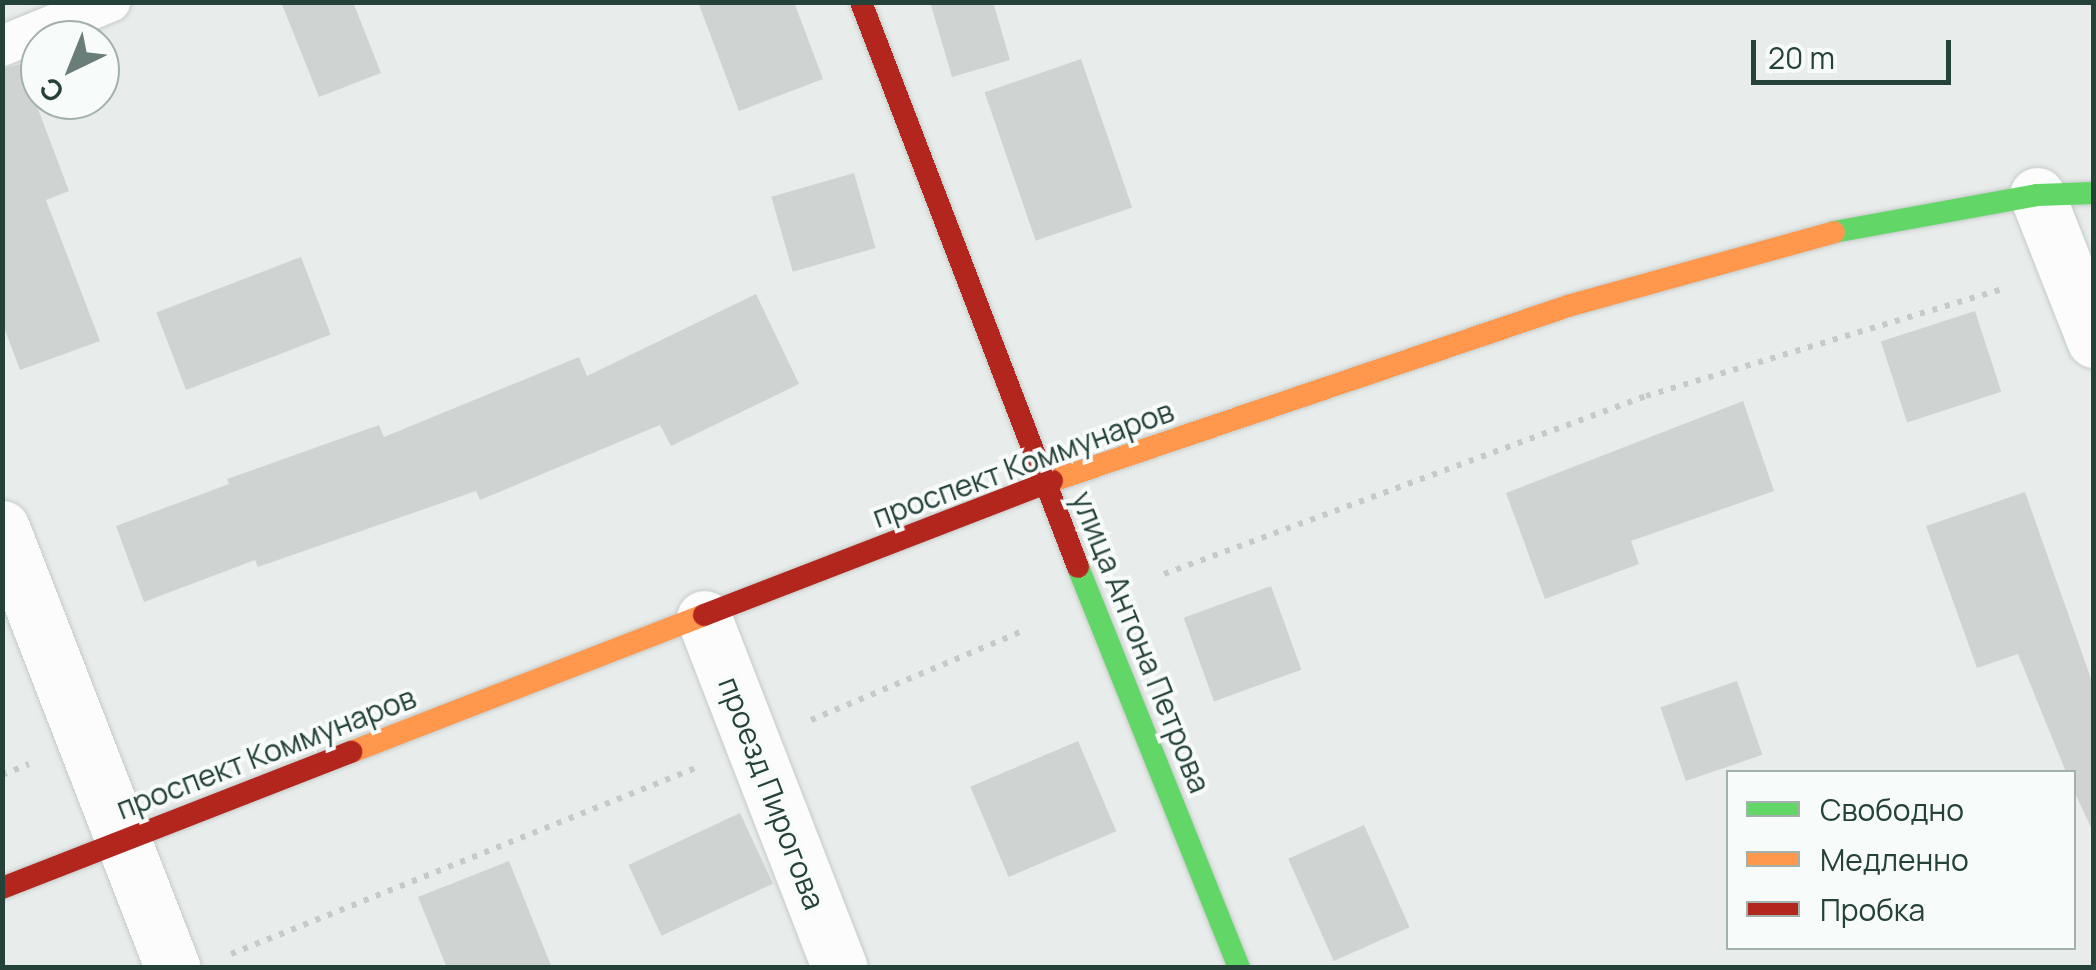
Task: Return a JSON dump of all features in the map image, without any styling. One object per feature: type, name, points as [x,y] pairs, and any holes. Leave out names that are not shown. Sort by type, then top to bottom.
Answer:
[{"type":"street","name":"улица Антона Петрова","points":[[861,2],[1045,483],[1240,968]]},
{"type":"street","name":"проспект Коммунаров","points":[[2,888],[1045,483],[1568,306],[1862,224],[2037,195],[2094,193]]},
{"type":"street","points":[[2037,195],[2094,340]]},
{"type":"street","points":[[2,528],[122,840],[194,964]]},
{"type":"street","name":"проезд Пирогова","points":[[704,618],[840,968]]},
{"type":"lane","points":[[2,46],[110,2]]},
{"type":"path","points":[[1164,574],[1646,396],[1998,289],[2072,284]]},
{"type":"path","points":[[194,964],[753,745],[1026,629]]},
{"type":"building","points":[[281,2],[353,2],[381,73],[319,97]]},
{"type":"building","points":[[698,2],[794,2],[823,79],[739,111]]},
{"type":"building","points":[[930,2],[993,2],[1010,60],[952,77]]},
{"type":"building","points":[[1081,59],[1132,207],[1036,241],[985,92]]},
{"type":"building","points":[[20,64],[20,120],[42,120],[69,191],[46,200],[100,341],[20,370],[2,322],[2,69]]},
{"type":"building","points":[[854,173],[875,248],[793,272],[771,197]]},
{"type":"building","points":[[301,257],[331,334],[186,390],[156,313]]},
{"type":"building","points":[[756,294],[799,384],[671,446],[660,425],[480,500],[476,491],[258,567],[255,560],[144,602],[116,526],[229,484],[227,479],[379,425],[384,437],[579,357],[587,376]]},
{"type":"building","points":[[1975,311],[2001,392],[1907,422],[1881,342]]},
{"type":"building","points":[[1743,401],[1774,491],[1631,541],[1639,564],[1545,599],[1506,493]]},
{"type":"building","points":[[2025,492],[2094,687],[2094,834],[2076,795],[2076,770],[2065,770],[2018,654],[1977,668],[1926,526]]},
{"type":"building","points":[[1271,586],[1301,670],[1214,701],[1184,618]]},
{"type":"building","points":[[1737,681],[1762,755],[1686,781],[1660,707]]},
{"type":"building","points":[[1078,741],[1116,831],[1009,877],[970,787]]},
{"type":"building","points":[[740,813],[773,884],[661,936],[629,865]]},
{"type":"building","points":[[1364,825],[1410,927],[1334,961],[1288,859]]},
{"type":"building","points":[[509,861],[552,968],[447,968],[418,897]]},
{"type":"traffic: fast","points":[[1834,232],[2037,195],[2094,193]]},
{"type":"traffic: fast","points":[[1078,567],[1239,968]]},
{"type":"traffic: slow","points":[[1052,481],[1568,306],[1834,232]]},
{"type":"traffic: slow","points":[[351,752],[704,615]]},
{"type":"traffic: jam","points":[[861,2],[1078,567]]},
{"type":"traffic: jam","points":[[704,615],[1052,481]]},
{"type":"traffic: jam","points":[[2,888],[351,752]]}]
